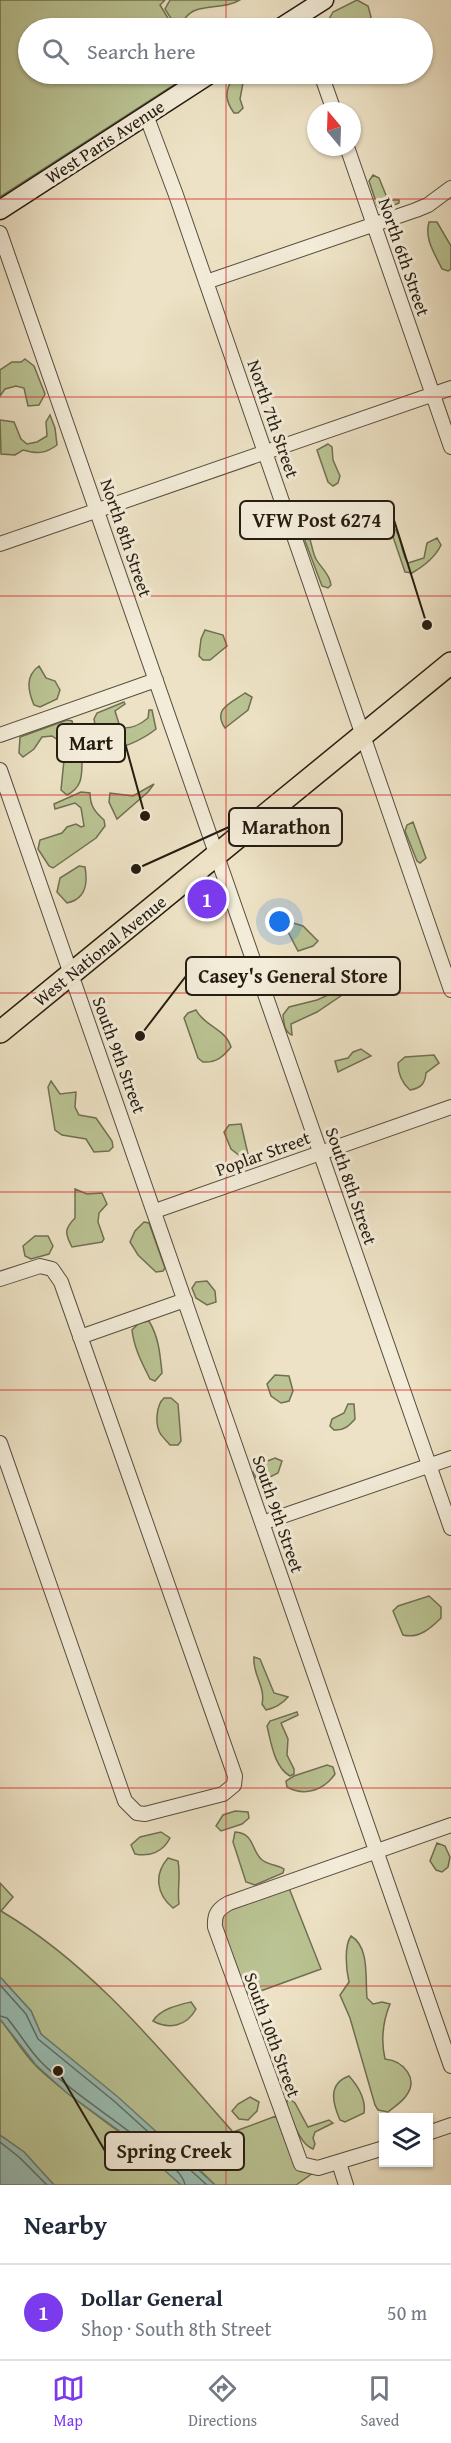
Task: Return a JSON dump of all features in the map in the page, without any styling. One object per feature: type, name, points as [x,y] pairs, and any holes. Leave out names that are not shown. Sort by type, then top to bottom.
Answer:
[{"type":"main road","points":[[306,18],[324,0]]},
{"type":"main road","name":"West Paris Avenue","points":[[0,210],[194,84]]},
{"type":"main road","name":"West National Avenue","points":[[0,1032],[451,663]]},
{"type":"street","points":[[325,84],[331,102]]},
{"type":"street","name":"North 7th Street","points":[[146,115],[451,990]]},
{"type":"street","name":"North 6th Street","points":[[350,156],[451,447]]},
{"type":"street","points":[[206,282],[428,205],[451,188]]},
{"type":"street","name":"North 8th Street","points":[[0,233],[217,855]]},
{"type":"street","points":[[0,544],[451,388]]},
{"type":"street","points":[[0,735],[156,680]]},
{"type":"street","name":"South 9th Street","points":[[0,770],[451,2066]]},
{"type":"street","name":"South 8th Street","points":[[217,855],[451,1528]]},
{"type":"street","name":"Poplar Street","points":[[155,1211],[451,1107]]},
{"type":"street","points":[[0,1279],[40,1266],[52,1269],[61,1282],[235,1776],[234,1785],[223,1794],[145,1814],[137,1813],[125,1801],[0,1443]]},
{"type":"street","points":[[80,1337],[184,1300]]},
{"type":"street","points":[[262,1523],[451,1458]]},
{"type":"street","points":[[376,1852],[451,1826]]},
{"type":"street","name":"South 10th Street","points":[[339,2163],[318,2168],[305,2167],[295,2152],[215,1927],[216,1913],[229,1903],[376,1852]]},
{"type":"street","points":[[433,2132],[451,2125]]},
{"type":"street","points":[[346,2185],[339,2163],[379,2150]]},
{"type":"green space","points":[[0,0],[165,0],[160,5],[168,18],[18,18],[18,84],[175,84],[0,197]]},
{"type":"green space","points":[[170,0],[240,0],[226,5],[195,10],[186,18],[171,18],[165,9]]},
{"type":"green space","points":[[357,0],[368,6],[371,17],[330,18],[333,12]]},
{"type":"green space","points":[[229,84],[243,84],[240,99],[243,108],[238,113],[234,113],[229,105],[227,93]]},
{"type":"green space","points":[[373,175],[379,178],[388,200],[399,200],[399,203],[382,210],[377,205],[369,181]]},
{"type":"green space","points":[[429,222],[437,222],[451,246],[451,269],[448,271],[442,269],[431,246],[428,234]]},
{"type":"green space","points":[[25,359],[34,366],[45,394],[39,405],[28,406],[24,388],[16,386],[5,389],[0,396],[0,370],[12,362],[21,362]]},
{"type":"green space","points":[[50,415],[55,428],[57,445],[41,452],[23,450],[15,455],[1,454],[0,420],[14,422],[21,439],[27,444],[37,442],[47,436],[46,422]]},
{"type":"green space","points":[[328,444],[332,447],[333,460],[340,476],[338,483],[333,486],[328,482],[317,450]]},
{"type":"green space","points":[[390,528],[394,528],[397,532],[408,563],[424,558],[427,543],[437,538],[441,545],[436,554],[425,564],[412,573],[405,572]]},
{"type":"green space","points":[[305,530],[316,559],[329,578],[331,585],[328,588],[322,586],[302,533]]},
{"type":"green space","points":[[205,630],[223,635],[227,646],[210,660],[203,660],[199,656],[201,639]]},
{"type":"green space","points":[[39,666],[46,678],[55,681],[60,690],[57,699],[40,707],[34,705],[29,684],[31,674]]},
{"type":"green space","points":[[245,693],[252,697],[248,710],[225,728],[221,716],[222,711],[229,703]]},
{"type":"green space","points":[[124,702],[125,704],[115,711],[120,727],[128,728],[139,724],[148,718],[149,710],[152,710],[156,729],[128,745],[97,754],[91,749],[88,738],[96,730],[94,719],[97,713]]},
{"type":"green space","points":[[67,720],[72,721],[75,733],[69,740],[61,742],[52,736],[42,737],[34,749],[23,757],[19,753],[20,737]]},
{"type":"green space","points":[[74,753],[82,763],[81,778],[78,786],[67,795],[61,790],[64,760]]},
{"type":"green space","points":[[154,784],[117,819],[109,802],[110,793],[133,796]]},
{"type":"green space","points":[[81,792],[90,793],[92,805],[104,820],[105,826],[96,838],[53,868],[49,866],[38,849],[40,840],[62,833],[67,827],[76,824],[84,826],[81,808],[75,803],[55,809],[54,804]]},
{"type":"green space","points":[[413,822],[426,858],[420,863],[417,861],[405,831],[407,825]]},
{"type":"green space","points":[[79,866],[85,867],[86,885],[78,898],[67,903],[57,892],[60,878]]},
{"type":"green space","points":[[290,922],[303,926],[318,941],[313,946],[298,951],[285,926]]},
{"type":"green space","points":[[341,989],[348,991],[317,1012],[291,1024],[292,1035],[287,1032],[283,1015],[289,1007],[317,1000]]},
{"type":"green space","points":[[196,1010],[204,1020],[220,1031],[231,1047],[215,1060],[203,1062],[198,1058],[184,1018],[188,1013]]},
{"type":"green space","points":[[361,1049],[371,1056],[338,1072],[335,1061],[348,1058],[353,1052]]},
{"type":"green space","points":[[434,1055],[439,1063],[426,1073],[422,1085],[410,1090],[401,1078],[398,1063],[405,1057]]},
{"type":"green space","points":[[51,1081],[60,1094],[76,1092],[75,1107],[79,1115],[96,1118],[112,1141],[113,1147],[109,1151],[94,1152],[86,1139],[62,1135],[55,1130],[48,1087]]},
{"type":"green space","points":[[241,1124],[248,1154],[248,1158],[244,1159],[231,1149],[224,1132],[229,1125]]},
{"type":"green space","points":[[75,1189],[87,1194],[102,1193],[107,1204],[99,1213],[98,1222],[104,1239],[102,1242],[72,1247],[67,1232],[75,1218]]},
{"type":"green space","points":[[144,1222],[149,1223],[165,1268],[163,1271],[156,1272],[138,1255],[130,1242],[135,1231]]},
{"type":"green space","points":[[35,1236],[48,1236],[53,1246],[49,1254],[31,1259],[25,1256],[23,1246]]},
{"type":"green space","points":[[207,1281],[215,1291],[216,1302],[207,1305],[196,1298],[192,1288],[196,1282]]},
{"type":"green space","points":[[149,1321],[157,1340],[162,1373],[155,1381],[150,1379],[141,1361],[132,1330],[139,1323]]},
{"type":"green space","points":[[275,1375],[289,1376],[293,1391],[289,1401],[281,1403],[271,1396],[267,1384]]},
{"type":"green space","points":[[164,1398],[171,1398],[178,1404],[181,1441],[178,1445],[170,1445],[158,1429],[158,1410]]},
{"type":"green space","points":[[348,1404],[354,1404],[355,1419],[346,1428],[334,1430],[330,1426],[332,1419],[344,1413]]},
{"type":"green space","points":[[275,1458],[282,1461],[278,1473],[266,1479],[256,1478],[253,1472],[260,1464]]},
{"type":"green space","points":[[429,1596],[441,1607],[441,1618],[429,1629],[419,1634],[403,1635],[393,1611],[398,1606]]},
{"type":"green space","points":[[254,1657],[260,1659],[274,1693],[288,1697],[281,1704],[266,1710],[262,1704],[262,1692]]},
{"type":"green space","points":[[297,1712],[298,1715],[281,1723],[288,1739],[287,1755],[294,1769],[294,1774],[290,1776],[280,1767],[267,1726],[270,1721]]},
{"type":"green space","points":[[327,1765],[333,1767],[335,1774],[320,1788],[307,1792],[287,1787],[286,1781],[294,1776]]},
{"type":"green space","points":[[235,1811],[248,1812],[249,1818],[242,1824],[221,1831],[216,1826],[223,1815]]},
{"type":"green space","points":[[161,1832],[170,1838],[164,1847],[151,1854],[135,1854],[131,1845],[140,1837]]},
{"type":"green space","points":[[235,1832],[246,1835],[261,1859],[284,1869],[283,1873],[255,1885],[246,1882],[233,1842]]},
{"type":"green space","points":[[437,1843],[445,1846],[450,1857],[448,1867],[442,1872],[436,1870],[430,1861]]},
{"type":"green space","points":[[168,1858],[178,1861],[179,1867],[179,1904],[173,1908],[163,1897],[159,1884],[160,1871]]},
{"type":"green space","points":[[0,1883],[13,1897],[1,1911],[35,1933],[97,1984],[153,2041],[233,2132],[276,2116],[290,2153],[313,2173],[296,2185],[215,2185],[196,2166],[41,2034],[31,2011],[0,1977]]},
{"type":"green space","points":[[289,1888],[321,1969],[244,1997],[219,1927],[220,1918],[226,1910]]},
{"type":"green space","points":[[351,1936],[357,1941],[364,1955],[367,1998],[373,2004],[382,2002],[390,2004],[383,2031],[385,2059],[398,2063],[410,2077],[410,2090],[388,2112],[378,2110],[375,2105],[350,2018],[340,1995],[349,1982],[346,1952]]},
{"type":"green space","points":[[191,2002],[196,2009],[183,2023],[171,2026],[153,2021],[175,2006]]},
{"type":"green space","points":[[0,2019],[22,2050],[54,2083],[147,2153],[181,2185],[54,2185],[24,2152],[0,2135]]},
{"type":"green space","points":[[349,2076],[361,2093],[364,2113],[345,2122],[340,2120],[335,2108],[334,2095],[337,2084]]},
{"type":"green space","points":[[250,2097],[259,2102],[257,2111],[248,2120],[239,2119],[232,2111],[238,2104]]},
{"type":"green space","points":[[288,2098],[295,2103],[308,2127],[329,2120],[333,2123],[315,2132],[313,2149],[304,2142],[296,2130],[286,2105]]},
{"type":"water","points":[[0,1977],[31,2011],[41,2034],[118,2097],[215,2185],[181,2185],[125,2135],[67,2093],[36,2065],[0,2019]]},
{"type":"water","points":[[0,2135],[24,2152],[54,2185],[0,2185]]},
{"type":"place","name":"VFW Post 6274","points":[[427,625]]},
{"type":"place","name":"Mart","points":[[145,816]]},
{"type":"place","name":"Marathon","points":[[136,869]]},
{"type":"place","name":"Dollar General","points":[[207,899]]},
{"type":"place","name":"Casey's General Store","points":[[140,1036]]},
{"type":"place","name":"Spring Creek","points":[[58,2071]]}]
